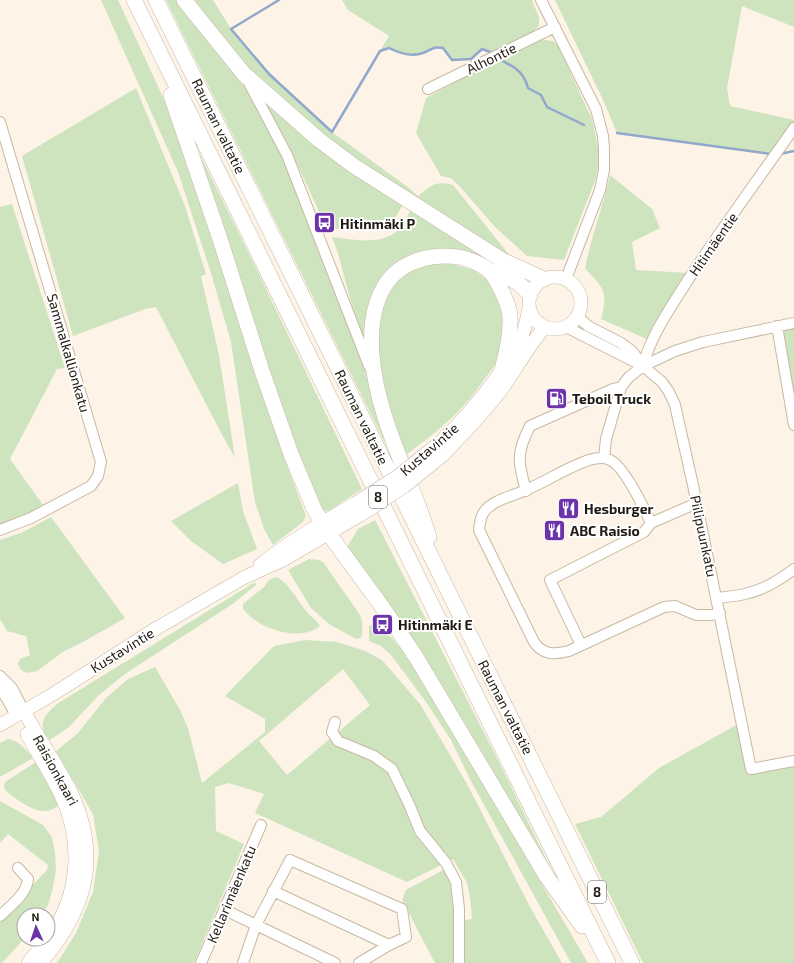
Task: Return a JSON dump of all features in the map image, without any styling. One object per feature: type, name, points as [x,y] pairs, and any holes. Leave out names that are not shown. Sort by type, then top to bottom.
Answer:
[{"type":"highway","name":"Rauman valtatie","points":[[134,0],[608,963]]},
{"type":"highway","name":"Rauman valtatie","points":[[156,0],[632,963]]},
{"type":"highway","points":[[184,0],[244,74],[318,139],[354,166],[502,260],[544,279]]},
{"type":"highway","points":[[149,30],[191,150],[262,371],[291,454],[314,509],[325,529],[400,631],[547,877],[608,963]]},
{"type":"highway","points":[[443,582],[422,515],[386,420],[376,385],[372,355],[375,308],[387,284],[393,276],[410,263],[443,256],[455,256],[469,260],[519,283],[530,302]]},
{"type":"highway","points":[[488,270],[506,301],[510,315],[510,334],[502,370]]},
{"type":"main road","points":[[559,277],[566,279],[573,284],[580,295],[580,308],[578,316],[573,322],[559,329],[545,327],[538,323],[532,316],[530,302],[533,288],[544,279],[559,277]]},
{"type":"main road","name":"Kustavintie","points":[[441,449],[455,428],[490,387],[517,349],[522,338],[530,302]]},
{"type":"main road","name":"Kustavintie","points":[[0,725],[157,628],[245,577],[285,559],[325,529],[359,509],[398,476],[441,449],[489,405],[545,327]]},
{"type":"main road","name":"Raisionkaari","points":[[20,713],[60,793],[72,828],[75,847],[75,863],[70,893],[63,913],[56,925]]},
{"type":"main road","name":"Raisionkaari","points":[[20,713],[70,791],[81,817],[86,846],[87,872],[79,903],[62,936],[41,963]]},
{"type":"main road","name":"Raisionkaari","points":[[28,963],[41,947]]},
{"type":"street","points":[[542,0],[596,109],[603,136],[604,170],[600,190],[566,279]]},
{"type":"street","name":"Alhontie","points":[[428,89],[555,27]]},
{"type":"street","points":[[244,74],[287,155],[376,385]]},
{"type":"street","name":"Sammalkallionkatu","points":[[0,122],[101,462],[98,476],[91,486],[31,518],[0,530]]},
{"type":"street","name":"Hitimäentie","points":[[643,366],[647,350],[671,307],[699,264],[794,128]]},
{"type":"street","points":[[578,316],[588,326],[621,343],[632,351],[643,366]]},
{"type":"street","points":[[604,458],[606,439],[621,387],[629,377],[643,366],[675,351],[703,342],[794,323]]},
{"type":"street","points":[[566,326],[643,366]]},
{"type":"street","points":[[777,326],[791,396],[794,426]]},
{"type":"street","name":"Piilipuunkatu","points":[[643,366],[662,382],[669,392],[675,406],[717,598],[751,769],[794,761]]},
{"type":"street","points":[[526,491],[519,465],[524,438],[530,426],[613,389],[621,387]]},
{"type":"street","points":[[651,523],[621,468],[612,461],[604,458],[591,459],[526,491],[498,502],[484,512],[480,520],[479,530],[534,642],[538,648],[550,654],[569,651],[664,607],[675,606],[696,615],[720,613]]},
{"type":"street","points":[[581,645],[550,580],[644,532],[651,523],[697,503]]},
{"type":"street","points":[[717,598],[746,594],[764,587],[794,569]]},
{"type":"street","points":[[1,677],[4,694],[20,713]]},
{"type":"street","points":[[335,722],[332,732],[338,741],[374,756],[392,769],[420,831],[446,863],[456,882],[459,909],[459,963]]},
{"type":"street","name":"Kellarimäenkatu","points":[[201,963],[261,825]]},
{"type":"street","points":[[243,963],[256,925],[272,891],[290,860],[402,909],[406,937],[389,945],[359,963]]},
{"type":"street","points":[[0,916],[20,896],[28,884],[28,879],[18,868]]},
{"type":"street","points":[[272,891],[389,945]]},
{"type":"street","points":[[225,910],[335,963]]},
{"type":"green space","points":[[101,0],[118,0],[170,112],[191,170],[282,452],[306,516],[303,522],[273,545],[264,529],[255,502],[231,342],[211,273],[178,172]]},
{"type":"green space","points":[[166,0],[176,0],[235,74],[254,101],[283,158],[369,380],[396,465]]},
{"type":"green space","points":[[195,0],[213,0],[231,29],[281,85],[332,132],[418,196],[430,187],[437,184],[442,183],[453,185],[511,257],[415,198],[328,139],[258,79],[217,32]]},
{"type":"green space","points":[[342,0],[532,0],[539,18],[539,26],[531,34],[492,53],[482,49],[471,59],[452,60],[443,48],[434,48],[414,55],[401,53],[389,48],[380,51],[389,36],[348,10]]},
{"type":"green space","points":[[555,0],[794,0],[794,27],[742,6],[727,88],[730,106],[794,120],[794,126],[775,155],[617,133],[603,100]]},
{"type":"green space","points":[[537,39],[553,41],[558,46],[592,119],[600,157],[595,181],[564,260],[527,256],[495,227],[451,178],[441,176],[416,133],[426,98]]},
{"type":"green space","points":[[136,88],[185,206],[206,274],[201,276],[219,355],[235,458],[156,307],[145,309],[73,336],[22,156]]},
{"type":"green space","points":[[263,99],[403,205],[396,217],[387,225],[379,228],[355,230],[331,228],[324,215],[321,216],[289,146]]},
{"type":"green space","points":[[197,149],[362,489],[330,510],[325,511],[322,509],[297,452],[256,334]]},
{"type":"green space","points":[[610,175],[652,209],[660,228],[632,242],[636,270],[689,273],[649,340],[601,319],[604,303],[603,291],[597,281],[585,269],[590,245]]},
{"type":"green space","points":[[12,204],[65,368],[57,369],[10,459],[43,505],[27,515],[0,524],[0,207]]},
{"type":"green space","points":[[411,210],[515,274],[483,258],[469,253],[389,274],[368,349],[351,302],[332,237],[355,240],[371,240],[386,237],[399,229]]},
{"type":"green space","points":[[448,263],[473,270],[489,281],[500,299],[505,331],[497,362],[473,395],[456,414],[406,455],[393,424],[383,387],[377,337],[379,318],[385,296],[400,277],[425,264]]},
{"type":"green space","points":[[794,323],[794,425],[777,326]]},
{"type":"green space","points":[[238,483],[243,511],[257,549],[223,564],[191,541],[171,521]]},
{"type":"green space","points":[[51,517],[125,618],[64,651],[37,671],[26,673],[21,670],[18,664],[20,659],[30,655],[26,636],[7,631],[0,619],[0,540],[23,532]]},
{"type":"green space","points":[[375,520],[498,760],[554,875],[346,549],[358,529]]},
{"type":"green space","points":[[309,559],[323,562],[358,612],[362,624],[361,638],[356,639],[329,624],[311,608],[288,570]]},
{"type":"green space","points":[[276,577],[289,587],[307,612],[320,626],[305,633],[287,633],[262,624],[252,618],[243,609],[243,604],[264,587],[269,580]]},
{"type":"green space","points":[[255,582],[256,585],[234,603],[125,674],[99,695],[69,727],[50,740],[46,735],[43,729],[43,724],[46,715],[60,702]]},
{"type":"green space","points":[[377,623],[384,633],[392,638],[410,659],[588,963],[571,963],[471,781],[451,740],[426,702],[391,655],[381,646],[369,641],[369,626]]},
{"type":"green space","points":[[305,640],[337,642],[365,651],[382,660],[420,704],[467,784],[530,907],[562,963],[462,963],[461,921],[472,919],[467,883],[453,859],[407,882],[255,813],[264,794],[229,783],[215,787],[216,831],[244,844],[194,963],[57,963],[76,933],[93,892],[99,851],[93,814],[56,751],[77,734],[106,698],[128,679],[155,667],[179,708],[188,728],[202,783],[265,732],[265,719],[225,696],[274,646]],"holes":[[[343,669],[370,705],[287,775],[259,741]]]},
{"type":"green space","points":[[738,724],[746,770],[794,761],[794,963],[643,963],[575,824],[601,817],[659,768]]},
{"type":"green space","points":[[8,739],[19,743],[33,758],[0,776],[0,743]]},
{"type":"green space","points":[[36,762],[55,793],[59,805],[45,811],[31,808],[24,804],[6,791],[4,787],[5,782]]},
{"type":"green space","points":[[0,801],[43,825],[52,837],[56,870],[53,887],[47,907],[16,907],[17,947],[2,963],[0,963],[0,919],[47,870],[48,865],[8,834],[0,843]]},
{"type":"green space","points":[[443,870],[453,883],[455,904],[456,963],[435,963],[402,900],[406,890]]},
{"type":"waterway","points":[[279,0],[231,29],[269,74],[332,132],[380,51],[389,48],[401,53],[414,55],[434,48],[443,48],[452,60],[471,59],[482,49],[493,53]]},
{"type":"waterway","points":[[499,57],[520,72],[525,79],[528,88],[541,95],[547,107],[584,125]]},
{"type":"waterway","points":[[617,133],[771,154]]},
{"type":"waterway","points":[[780,154],[794,151]]},
{"type":"place","name":"Hitinmäki P","points":[[325,223]]},
{"type":"place","name":"Teboil Truck","points":[[556,398]]},
{"type":"place","name":"Hesburger","points":[[569,508]]},
{"type":"place","name":"ABC Raisio","points":[[555,530]]},
{"type":"place","name":"Hitinmäki E","points":[[382,624]]}]
